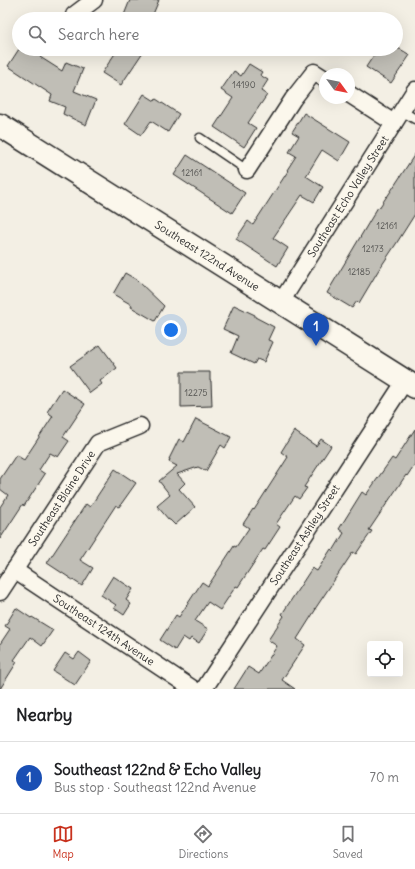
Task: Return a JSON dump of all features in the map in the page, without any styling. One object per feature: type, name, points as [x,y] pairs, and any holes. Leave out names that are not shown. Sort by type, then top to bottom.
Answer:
[{"type":"main road","name":"Southeast 122nd Avenue","points":[[0,125],[410,384]]},
{"type":"street","points":[[78,12],[94,0]]},
{"type":"street","points":[[247,170],[293,99],[319,77]]},
{"type":"street","name":"Southeast Echo Valley Street","points":[[281,302],[404,118],[415,90]]},
{"type":"street","points":[[355,97],[404,118]]},
{"type":"street","name":"Southeast Ashley Street","points":[[204,689],[410,384]]},
{"type":"street","name":"Southeast Blaine Drive","points":[[0,592],[98,443],[140,426]]},
{"type":"street","name":"Southeast 124th Avenue","points":[[14,570],[193,689]]},
{"type":"lane","points":[[200,138],[247,170]]},
{"type":"building","points":[[130,0],[159,0],[154,12],[125,12]]},
{"type":"building","points":[[403,51],[410,55],[391,83],[366,67],[373,56],[403,56]]},
{"type":"building","points":[[14,56],[41,56],[62,71],[66,62],[83,69],[74,91],[96,100],[86,125],[63,114],[65,107],[50,101],[52,95],[8,66]]},
{"type":"building","points":[[113,56],[140,56],[121,85],[102,73]]},
{"type":"building","points":[[249,64],[262,72],[260,75],[268,80],[261,91],[267,95],[248,123],[256,128],[244,147],[214,127],[233,98],[221,90],[234,71],[241,76]]},
{"type":"building","points":[[144,94],[155,101],[156,99],[179,114],[168,132],[151,121],[141,135],[125,124]]},
{"type":"building","points":[[304,113],[350,142],[339,161],[322,150],[306,176],[323,187],[314,202],[302,195],[273,238],[288,248],[277,266],[236,239],[248,221],[253,225],[288,171],[287,170],[296,156],[289,152],[299,136],[292,132]]},
{"type":"building","points":[[415,154],[415,214],[359,303],[357,301],[352,308],[327,293],[378,207],[379,208],[387,197]]},
{"type":"building","points":[[187,155],[245,193],[232,213],[174,175]]},
{"type":"building","points":[[125,273],[137,280],[164,306],[155,321],[131,307],[132,305],[113,294]]},
{"type":"building","points":[[234,305],[255,315],[255,317],[274,327],[268,340],[273,342],[264,362],[257,359],[254,364],[231,353],[238,336],[223,329]]},
{"type":"building","points":[[100,345],[117,368],[100,381],[102,384],[90,393],[70,366]]},
{"type":"building","points":[[181,372],[210,372],[212,406],[181,407]]},
{"type":"building","points":[[62,389],[85,404],[63,437],[69,441],[58,457],[50,453],[39,470],[45,474],[0,539],[0,507],[8,495],[0,489],[0,479],[16,455],[24,460],[53,416],[47,412]]},
{"type":"building","points":[[196,419],[231,437],[225,448],[221,445],[206,471],[198,467],[177,474],[185,483],[179,489],[195,507],[175,525],[157,506],[170,495],[159,481],[177,466],[169,462],[169,459],[179,439],[184,442]]},
{"type":"building","points":[[415,429],[415,464],[369,530],[372,531],[356,554],[353,552],[297,639],[305,645],[282,680],[295,689],[234,689],[248,667],[259,674],[277,646],[268,640],[284,616],[282,614],[312,568],[317,571],[331,549],[333,551],[344,533],[339,529],[362,492],[366,495],[392,458],[395,460]]},
{"type":"building","points":[[294,431],[316,446],[321,439],[331,446],[304,487],[307,488],[299,499],[295,496],[276,524],[280,527],[265,550],[263,549],[238,587],[236,586],[220,610],[208,602],[195,621],[208,629],[199,643],[191,638],[189,641],[183,637],[175,650],[160,640],[176,615],[179,617],[202,582],[208,586],[234,546],[236,547],[249,528],[243,524],[253,509],[254,510],[288,457],[281,452]]},
{"type":"building","points":[[115,469],[136,483],[119,507],[116,505],[80,560],[93,568],[82,586],[47,563],[86,504],[90,507]]},
{"type":"building","points":[[113,576],[133,589],[126,600],[131,604],[124,615],[114,608],[116,605],[101,595]]},
{"type":"building","points":[[16,608],[53,630],[42,646],[30,637],[14,660],[17,662],[0,689],[0,644],[10,629],[5,626]]},
{"type":"building","points":[[79,652],[91,661],[75,685],[53,671],[65,653],[74,659]]},
{"type":"place","name":"Southeast 122nd & Echo Valley","points":[[316,346]]}]
